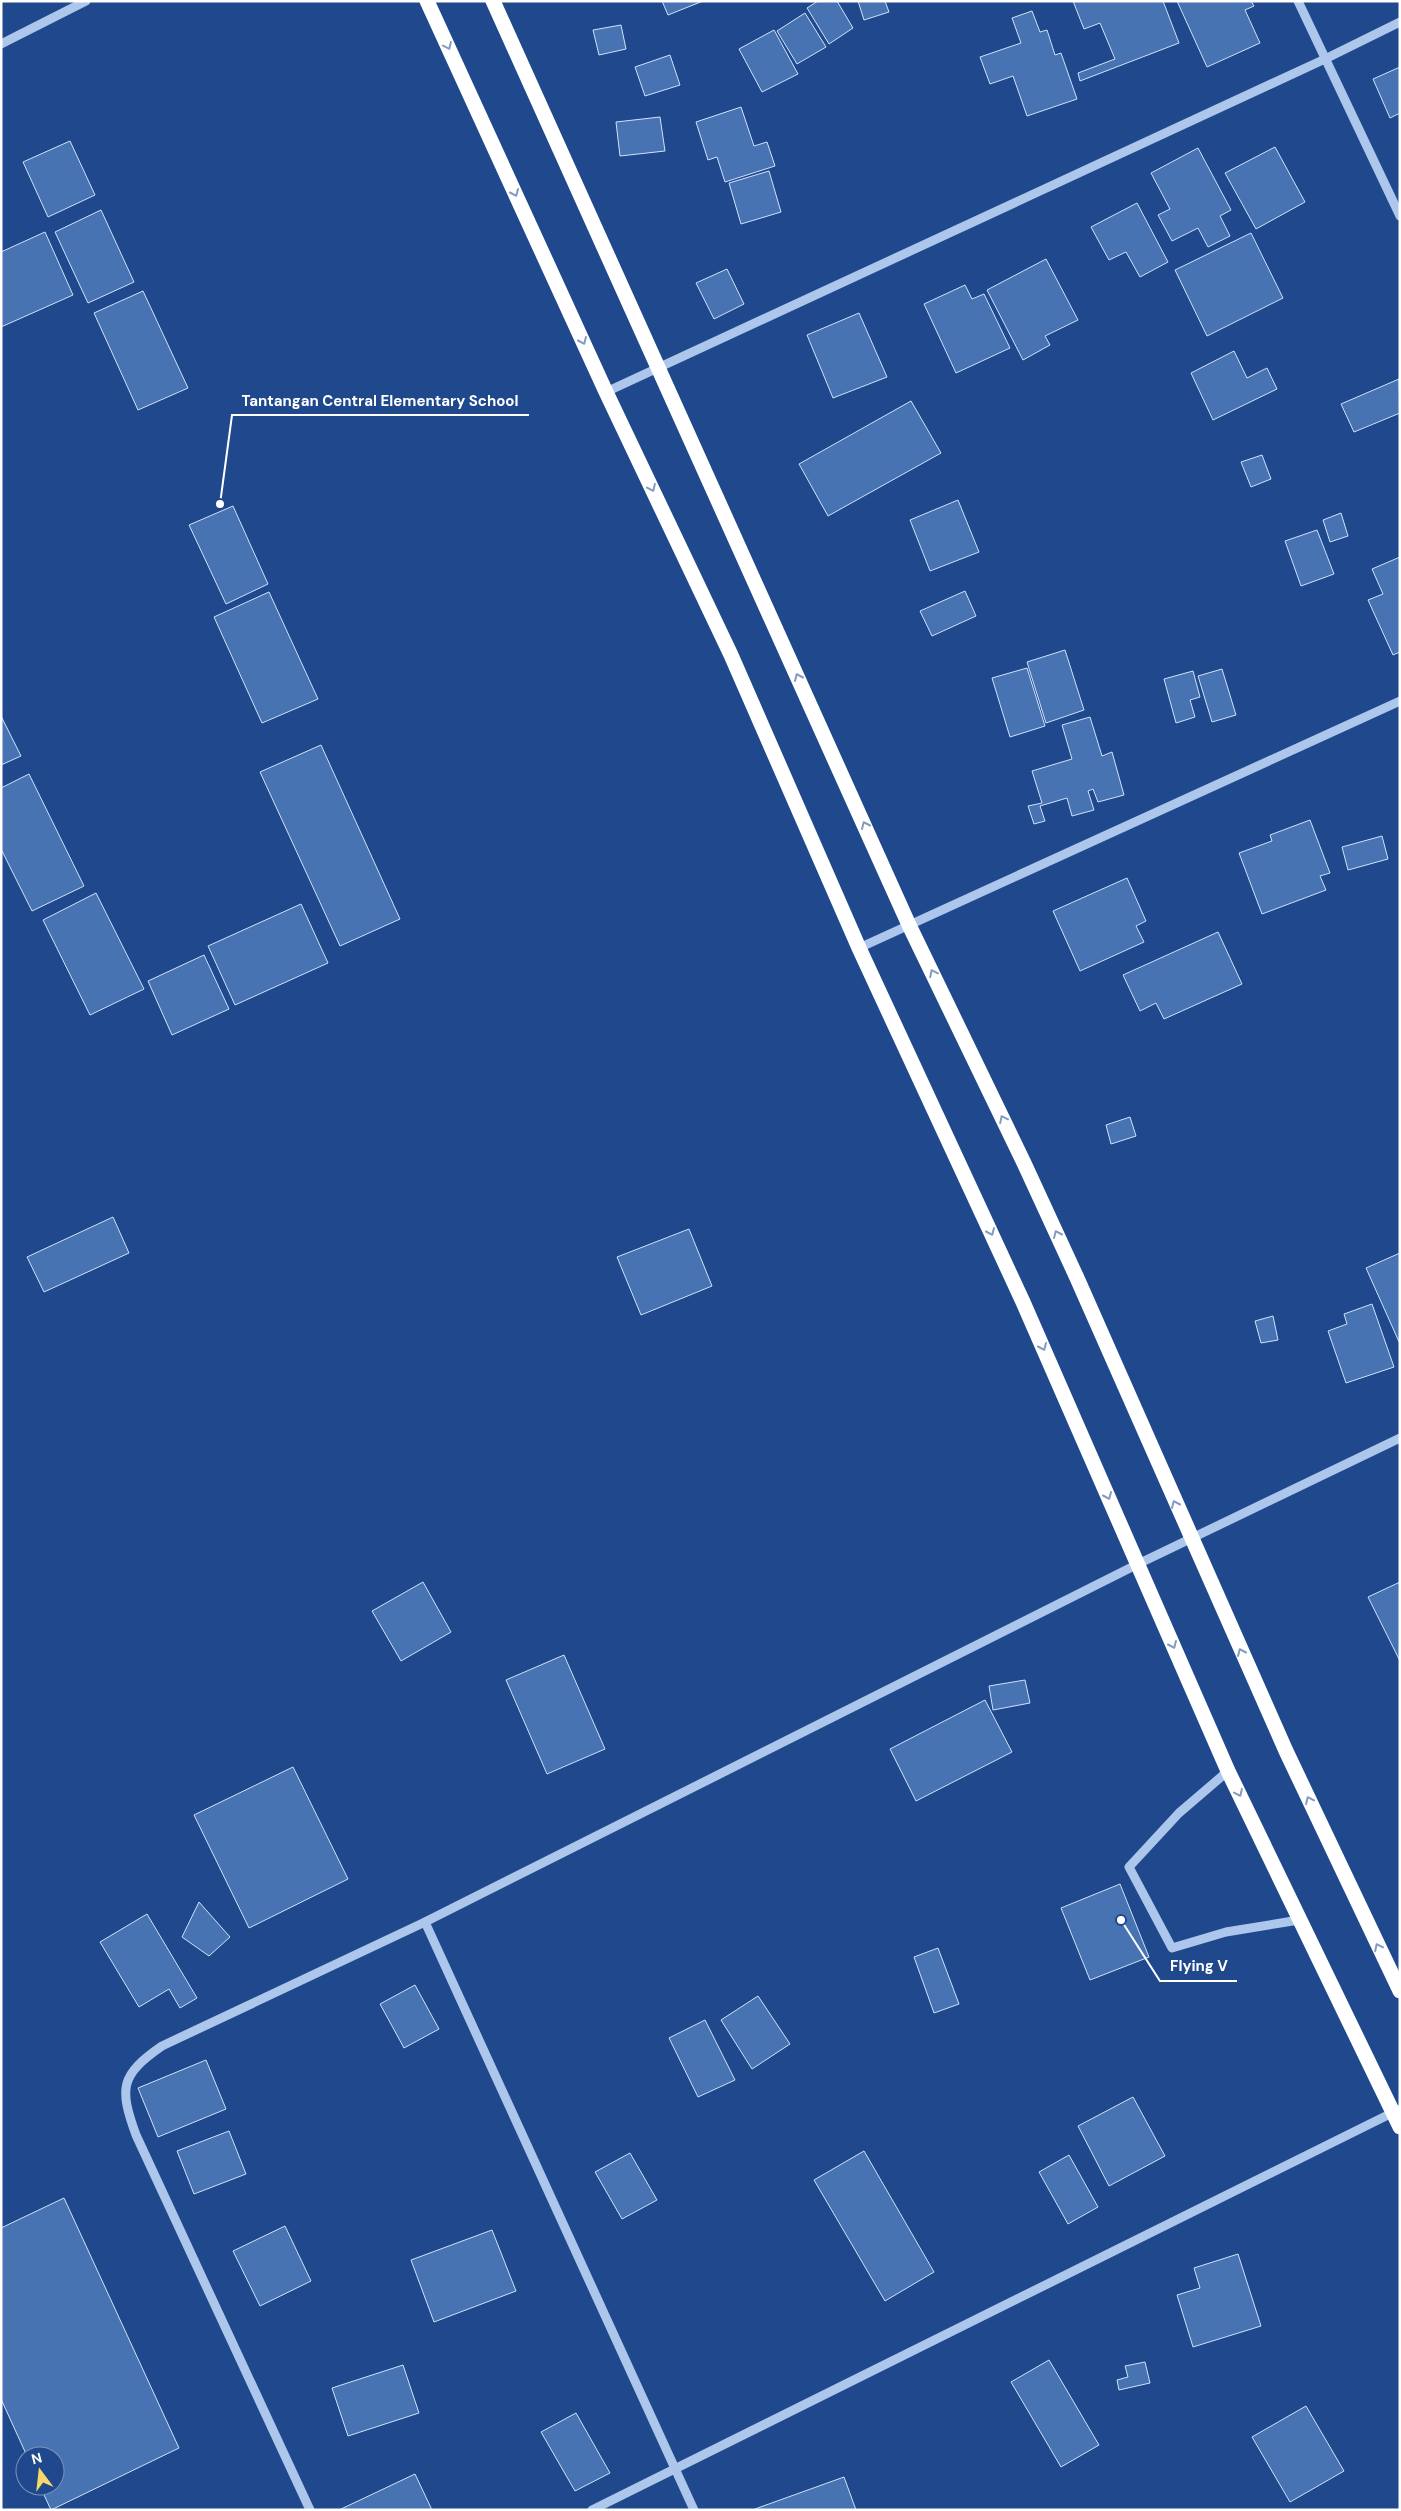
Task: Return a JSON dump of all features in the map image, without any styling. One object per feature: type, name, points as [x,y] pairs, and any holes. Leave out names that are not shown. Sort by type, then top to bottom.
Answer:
[{"type":"highway","points":[[428,1],[606,392],[730,656],[860,948],[1023,1302],[1228,1771],[1299,1920],[1396,2111],[1400,2127]]},
{"type":"highway","points":[[493,1],[660,367],[909,925],[1024,1163],[1077,1278],[1190,1539],[1348,1885],[1400,1991]]},
{"type":"street","points":[[1,44],[86,1]]},
{"type":"street","points":[[1298,1],[1400,216]]},
{"type":"street","points":[[606,392],[1325,59],[1400,22]]},
{"type":"street","points":[[860,948],[1400,700]]},
{"type":"street","points":[[310,2510],[136,2135],[127,2110],[126,2083],[138,2063],[162,2046],[425,1922],[1138,1564],[1400,1438]]},
{"type":"street","points":[[1228,1771],[1179,1814],[1128,1867],[1172,1948],[1226,1932],[1299,1920]]},
{"type":"street","points":[[425,1922],[694,2510]]},
{"type":"street","points":[[592,2510],[1396,2111]]},
{"type":"building","points":[[662,1],[703,1],[668,15]]},
{"type":"building","points":[[818,1],[837,1],[853,28],[829,44],[807,8]]},
{"type":"building","points":[[858,1],[885,1],[889,12],[864,20]]},
{"type":"building","points":[[1073,1],[1163,1],[1179,43],[1080,81],[1078,73],[1115,59],[1100,23],[1084,29]]},
{"type":"building","points":[[1177,1],[1251,1],[1254,6],[1245,10],[1260,43],[1207,67]]},
{"type":"building","points":[[1032,11],[1040,32],[1047,30],[1055,55],[1061,53],[1077,99],[1027,116],[1013,76],[990,84],[980,57],[1021,43],[1012,18]]},
{"type":"building","points":[[805,13],[826,47],[797,64],[777,31]]},
{"type":"building","points":[[621,25],[626,49],[599,55],[593,30]]},
{"type":"building","points":[[774,30],[798,74],[762,92],[739,49]]},
{"type":"building","points":[[670,55],[680,85],[645,96],[635,67]]},
{"type":"building","points":[[1400,67],[1400,113],[1390,118],[1373,79]]},
{"type":"building","points":[[741,107],[754,146],[767,142],[775,166],[725,182],[717,157],[708,160],[696,122]]},
{"type":"building","points":[[660,117],[665,151],[620,156],[616,122]]},
{"type":"building","points":[[70,141],[95,195],[48,217],[23,162]]},
{"type":"building","points":[[1275,147],[1305,202],[1256,229],[1225,173]]},
{"type":"building","points":[[1198,148],[1231,210],[1220,216],[1230,236],[1208,247],[1198,228],[1172,241],[1158,215],[1170,209],[1151,173]]},
{"type":"building","points":[[769,171],[781,212],[741,224],[729,183]]},
{"type":"building","points":[[1137,203],[1168,262],[1140,277],[1126,252],[1109,260],[1091,227]]},
{"type":"building","points":[[101,210],[134,282],[88,303],[55,232]]},
{"type":"building","points":[[45,232],[73,295],[1,327],[1,252]]},
{"type":"building","points":[[1251,233],[1283,298],[1207,336],[1175,270]]},
{"type":"building","points":[[1046,259],[1078,320],[1045,336],[1050,345],[1023,360],[987,290]]},
{"type":"building","points":[[727,269],[744,304],[714,319],[696,283]]},
{"type":"building","points":[[965,285],[972,299],[984,294],[1010,348],[956,373],[924,304]]},
{"type":"building","points":[[143,291],[188,388],[138,410],[94,313]]},
{"type":"building","points":[[859,313],[887,377],[833,398],[807,335]]},
{"type":"building","points":[[1234,351],[1247,378],[1267,368],[1277,389],[1213,420],[1191,373]]},
{"type":"building","points":[[1399,379],[1400,413],[1354,432],[1341,404]]},
{"type":"building","points":[[911,401],[941,453],[828,516],[799,464]]},
{"type":"building","points":[[1262,455],[1271,479],[1251,487],[1241,462]]},
{"type":"building","points":[[958,500],[979,552],[930,571],[910,520]]},
{"type":"building","points":[[233,506],[268,584],[226,604],[189,525]]},
{"type":"building","points":[[1341,513],[1348,536],[1330,542],[1323,520]]},
{"type":"building","points":[[1317,530],[1334,574],[1301,586],[1285,541]]},
{"type":"building","points":[[1400,557],[1400,652],[1393,655],[1368,600],[1383,594],[1372,569]]},
{"type":"building","points":[[965,591],[976,616],[932,636],[920,611]]},
{"type":"building","points":[[269,592],[318,699],[262,723],[214,617]]},
{"type":"building","points":[[1065,650],[1084,710],[1046,723],[1027,662]]},
{"type":"building","points":[[1027,668],[1045,726],[1010,737],[992,678]]},
{"type":"building","points":[[1222,669],[1236,715],[1212,722],[1198,676]]},
{"type":"building","points":[[1193,671],[1200,697],[1190,700],[1195,717],[1176,723],[1164,679]]},
{"type":"building","points":[[1,716],[21,756],[1,765]]},
{"type":"building","points":[[1090,717],[1102,756],[1112,752],[1124,795],[1098,802],[1093,789],[1088,791],[1094,810],[1072,816],[1067,798],[1040,806],[1045,821],[1034,824],[1028,806],[1042,803],[1032,771],[1072,759],[1062,725]]},
{"type":"building","points":[[321,745],[400,919],[340,946],[260,772]]},
{"type":"building","points":[[29,774],[84,886],[32,911],[1,849],[1,788]]},
{"type":"building","points":[[1310,820],[1330,873],[1320,876],[1326,890],[1262,914],[1239,853],[1272,841],[1270,835]]},
{"type":"building","points":[[1382,836],[1388,859],[1348,870],[1342,847]]},
{"type":"building","points":[[1127,878],[1146,921],[1136,926],[1144,942],[1080,971],[1053,911]]},
{"type":"building","points":[[96,893],[144,989],[90,1015],[43,920]]},
{"type":"building","points":[[301,904],[328,963],[235,1005],[208,946]]},
{"type":"building","points":[[1218,932],[1242,984],[1164,1019],[1156,1003],[1140,1011],[1123,975]]},
{"type":"building","points":[[204,955],[229,1009],[172,1035],[148,981]]},
{"type":"building","points":[[1130,1117],[1136,1136],[1111,1144],[1106,1125]]},
{"type":"building","points":[[113,1217],[129,1253],[44,1292],[27,1257]]},
{"type":"building","points":[[689,1229],[712,1286],[641,1315],[617,1257]]},
{"type":"building","points":[[1400,1253],[1400,1344],[1366,1268]]},
{"type":"building","points":[[1372,1304],[1394,1367],[1346,1383],[1328,1331],[1347,1324],[1344,1314]]},
{"type":"building","points":[[1273,1316],[1278,1340],[1261,1343],[1255,1321]]},
{"type":"building","points":[[423,1582],[451,1632],[401,1661],[372,1611]]},
{"type":"building","points":[[1400,1582],[1400,1661],[1368,1597]]},
{"type":"building","points":[[564,1655],[605,1749],[547,1774],[506,1680]]},
{"type":"building","points":[[1025,1680],[1030,1703],[993,1710],[989,1686]]},
{"type":"building","points":[[985,1700],[1012,1752],[916,1801],[890,1749]]},
{"type":"building","points":[[293,1767],[348,1879],[249,1928],[194,1815]]},
{"type":"building","points":[[1120,1884],[1149,1957],[1090,1980],[1061,1908]]},
{"type":"building","points":[[199,1902],[230,1937],[209,1956],[182,1937]]},
{"type":"building","points":[[147,1914],[197,1998],[180,2008],[169,1989],[139,2007],[100,1942]]},
{"type":"building","points":[[938,1948],[959,2004],[934,2013],[914,1957]]},
{"type":"building","points":[[415,1985],[439,2029],[404,2048],[380,2004]]},
{"type":"building","points":[[758,1996],[790,2044],[752,2069],[721,2020]]},
{"type":"building","points":[[705,2020],[735,2080],[698,2097],[669,2038]]},
{"type":"building","points":[[206,2060],[226,2109],[158,2137],[138,2088]]},
{"type":"building","points":[[1133,2097],[1165,2156],[1109,2186],[1078,2126]]},
{"type":"building","points":[[229,2131],[246,2174],[194,2194],[177,2151]]},
{"type":"building","points":[[864,2151],[934,2272],[885,2301],[814,2180]]},
{"type":"building","points":[[630,2153],[657,2200],[622,2219],[595,2172]]},
{"type":"building","points":[[1069,2155],[1098,2207],[1068,2224],[1039,2172]]},
{"type":"building","points":[[64,2198],[179,2448],[51,2510],[45,2496],[65,2496],[65,2446],[22,2446],[1,2399],[1,2228]]},
{"type":"building","points":[[285,2226],[311,2281],[260,2306],[233,2251]]},
{"type":"building","points":[[492,2230],[516,2291],[434,2322],[411,2260]]},
{"type":"building","points":[[1238,2254],[1261,2326],[1193,2347],[1177,2295],[1200,2288],[1194,2268]]},
{"type":"building","points":[[1049,2360],[1099,2445],[1061,2467],[1011,2382]]},
{"type":"building","points":[[1145,2362],[1150,2383],[1119,2390],[1117,2380],[1128,2377],[1125,2366]]},
{"type":"building","points":[[403,2365],[419,2413],[348,2436],[332,2388]]},
{"type":"building","points":[[1306,2406],[1344,2471],[1290,2502],[1252,2437]]},
{"type":"building","points":[[576,2413],[610,2473],[575,2491],[541,2432]]},
{"type":"building","points":[[415,2474],[432,2510],[339,2510]]},
{"type":"building","points":[[844,2477],[856,2510],[755,2509]]},
{"type":"place","name":"Tantangan Central Elementary School","points":[[220,504]]},
{"type":"place","name":"Flying V","points":[[1121,1920]]}]
